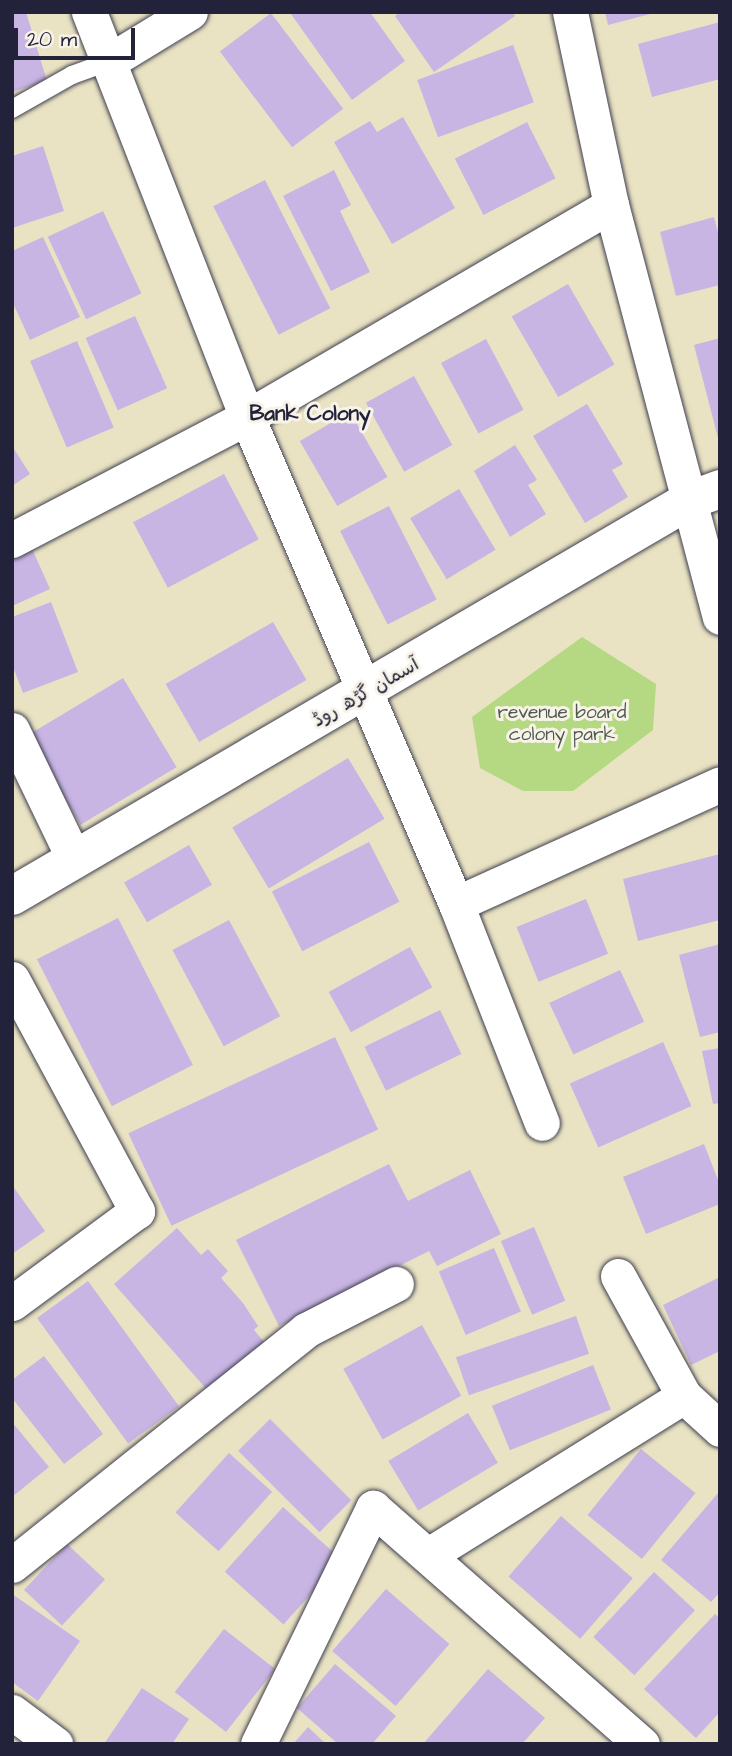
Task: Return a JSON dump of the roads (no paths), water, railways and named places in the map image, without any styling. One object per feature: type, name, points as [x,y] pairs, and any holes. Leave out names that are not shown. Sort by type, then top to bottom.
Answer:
[{"type":"street","points":[[89,12],[247,417],[364,695],[456,904],[542,1124]]},
{"type":"street","points":[[108,62],[190,12]]},
{"type":"street","points":[[570,12],[611,205],[705,495],[720,617]]},
{"type":"street","points":[[12,540],[247,417],[611,205]]},
{"type":"street","name":"آسمان گڑھ روڈ","points":[[12,896],[364,695],[705,495]]},
{"type":"street","points":[[12,730],[74,859]]},
{"type":"street","points":[[456,904],[720,784]]},
{"type":"street","points":[[12,979],[137,1211],[12,1303]]},
{"type":"street","points":[[618,1276],[684,1396],[720,1429]]},
{"type":"street","points":[[12,1565],[306,1330],[396,1284]]},
{"type":"street","points":[[430,1554],[684,1396]]},
{"type":"street","points":[[258,1744],[373,1507],[430,1554],[642,1744]]},
{"type":"street","points":[[12,1712],[55,1744]]},
{"type":"lane","points":[[12,109],[72,75],[108,62]]},
{"type":"district","name":"Bank Colony","points":[[310,414]]},
{"type":"park label","name":"revenue board colony park","points":[[562,724]]}]
